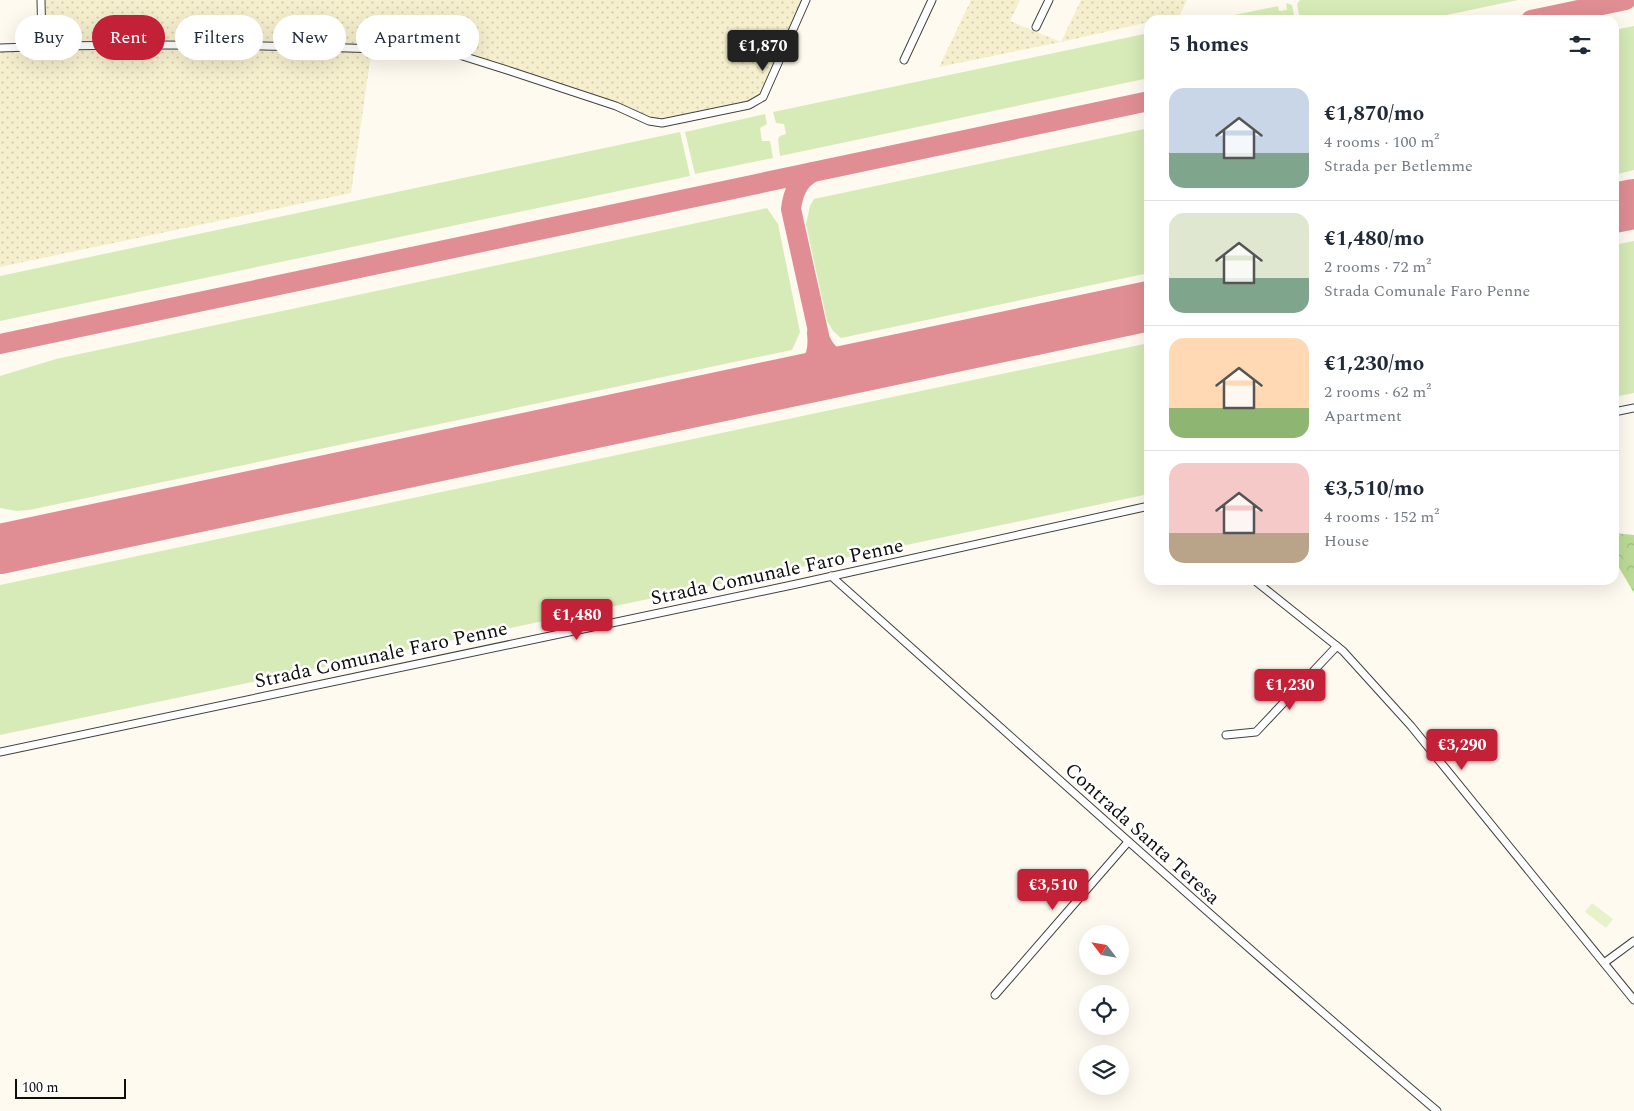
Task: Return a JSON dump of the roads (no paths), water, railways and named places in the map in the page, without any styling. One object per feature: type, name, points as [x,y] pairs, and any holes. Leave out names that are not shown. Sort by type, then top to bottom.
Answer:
[{"type":"street","points":[[41,0],[41,15]]},
{"type":"street","points":[[82,46],[206,45],[442,51],[616,106],[655,122],[662,122],[749,105],[763,98],[806,0]]},
{"type":"street","points":[[904,60],[932,0]]},
{"type":"street","points":[[1036,27],[1048,0]]},
{"type":"street","points":[[0,48],[15,47]]},
{"type":"street","points":[[1619,411],[1634,408]]},
{"type":"street","name":"Strada Comunale Faro Penne","points":[[0,752],[831,576],[1144,507]]},
{"type":"street","name":"Contrada Santa Teresa","points":[[831,576],[1128,842],[1437,1111]]},
{"type":"street","points":[[1260,585],[1337,646],[1411,726],[1634,1000]]},
{"type":"street","points":[[1226,735],[1256,732],[1337,646]]},
{"type":"street","points":[[995,995],[1128,842]]},
{"type":"street","points":[[1604,964],[1634,941]]}]
